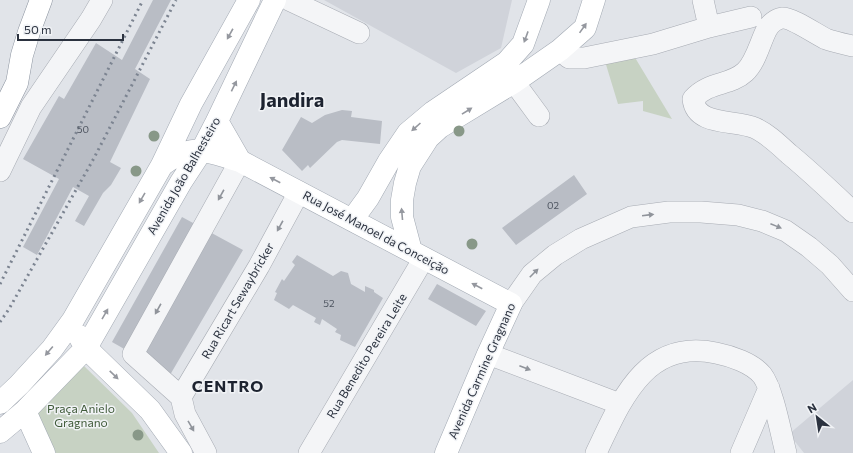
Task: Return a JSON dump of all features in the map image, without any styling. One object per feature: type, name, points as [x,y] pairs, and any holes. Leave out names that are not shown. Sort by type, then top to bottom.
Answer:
[{"type":"main road","points":[[0,117],[17,83],[22,55],[41,0]]},
{"type":"main road","name":"Avenida João Balhesteiro","points":[[0,403],[19,385],[52,349],[73,320],[162,165],[191,104],[249,0]]},
{"type":"main road","name":"Avenida João Balhesteiro","points":[[0,432],[25,410],[86,348],[181,182],[202,150],[275,0]]},
{"type":"main road","points":[[352,220],[368,198],[389,161],[408,133],[433,112],[507,62],[523,44],[539,0]]},
{"type":"main road","points":[[418,255],[402,217],[402,200],[410,166],[428,138],[440,127],[514,82],[560,50],[585,28],[594,0]]},
{"type":"main road","points":[[0,89],[22,55]]},
{"type":"main road","points":[[217,121],[240,161]]},
{"type":"main road","points":[[162,165],[174,156],[195,150],[202,150]]},
{"type":"main road","name":"Rua José Manoel da Conceição","points":[[202,150],[240,161],[511,304]]},
{"type":"main road","name":"Avenida Carmine Gragnano","points":[[446,453],[511,304]]},
{"type":"main road","points":[[73,320],[76,331],[86,348],[150,410],[181,453]]},
{"type":"main road","points":[[25,410],[44,453]]},
{"type":"street","points":[[0,171],[31,107],[102,0]]},
{"type":"street","points":[[290,0],[359,33]]},
{"type":"street","points":[[704,0],[709,27]]},
{"type":"street","points":[[560,50],[569,58],[584,58],[653,44],[709,27],[751,17]]},
{"type":"street","points":[[853,46],[827,39],[789,19],[781,18],[772,22],[752,63],[744,73],[734,78],[709,86],[699,92],[693,99],[694,106],[700,114],[709,118],[753,127],[766,134],[803,165],[853,212]]},
{"type":"street","points":[[514,82],[539,116]]},
{"type":"street","points":[[206,453],[184,414],[181,397],[133,354],[240,161]]},
{"type":"street","name":"Rua Ricart Sewaybricker","points":[[181,397],[259,266],[299,192]]},
{"type":"street","name":"Avenida Carmine Gragnano","points":[[511,304],[532,274],[555,255],[581,239],[631,217],[669,212],[701,212],[738,215],[762,221],[786,231],[809,247],[830,265],[853,291]]},
{"type":"street","name":"Rua Benedito Pereira Leite","points":[[309,453],[418,255]]},
{"type":"street","points":[[596,453],[620,404],[640,375],[652,365],[666,357],[680,352],[710,351],[724,354],[739,360],[752,367],[761,375],[768,388],[786,453]]},
{"type":"street","points":[[488,354],[620,404]]},
{"type":"street","points":[[741,453],[768,388]]},
{"type":"shaded area","points":[[324,0],[512,0],[501,48],[456,73]]},
{"type":"shaded area","points":[[853,380],[853,453],[804,453],[789,434]]},
{"type":"green space","points":[[631,51],[672,119],[643,111],[643,101],[618,104],[604,58]]},
{"type":"green space","name":"Praça Anielo Gragnano","points":[[83,365],[132,413],[159,453],[56,453],[36,409]]},
{"type":"building","points":[[153,0],[171,0],[135,69],[150,79],[110,162],[121,168],[111,185],[103,193],[84,226],[75,221],[89,196],[73,187],[37,255],[23,247],[59,179],[23,159],[59,96],[64,99],[96,43],[122,60]]},
{"type":"building","points":[[342,110],[352,111],[351,117],[382,121],[380,144],[342,140],[337,142],[310,168],[308,165],[302,171],[282,150],[301,117],[312,123],[325,115]]},
{"type":"building","points":[[574,175],[587,194],[516,245],[502,228]]},
{"type":"building","points":[[182,217],[243,250],[170,375],[112,342]]},
{"type":"building","points":[[297,255],[333,276],[341,271],[348,273],[351,284],[365,292],[365,286],[374,290],[374,292],[383,298],[355,347],[340,340],[341,335],[335,332],[337,329],[322,319],[320,325],[314,322],[316,318],[293,305],[289,309],[274,300],[277,293],[275,292],[282,279],[284,281],[295,265],[292,262]]},
{"type":"building","points":[[437,284],[486,311],[476,326],[428,299]]},
{"type":"railway","points":[[0,284],[143,0]]},
{"type":"railway","points":[[0,322],[9,309],[94,158],[176,0]]},
{"type":"district","name":"Jandira","points":[[292,100]]},
{"type":"district","name":"CENTRO","points":[[228,386]]}]
